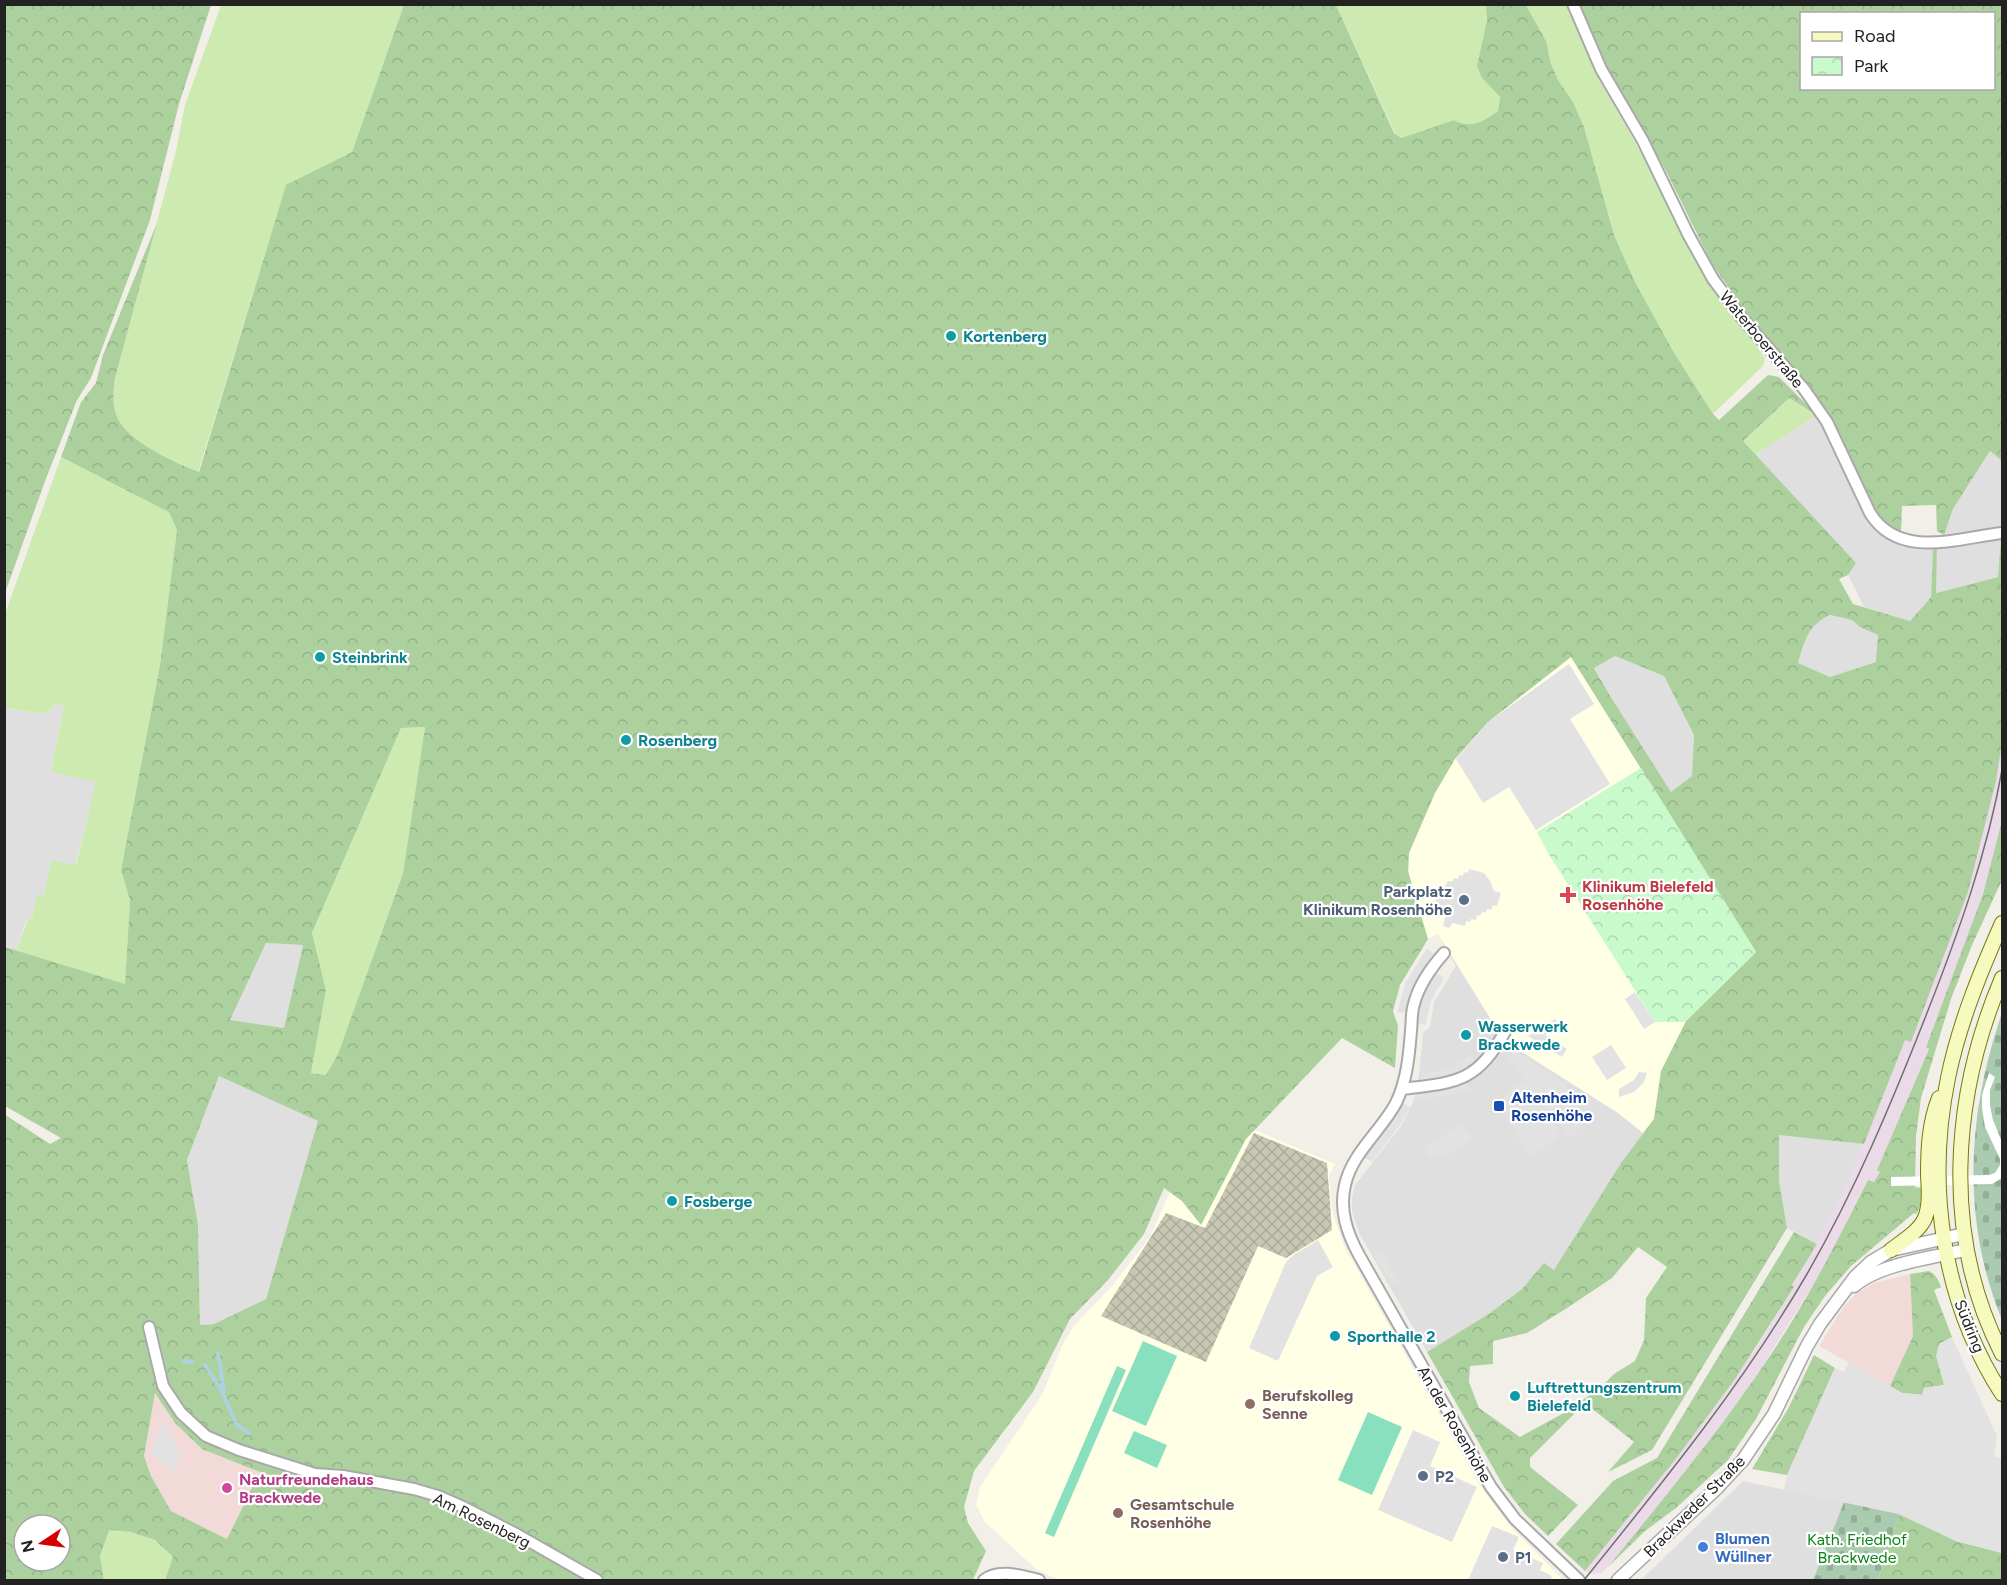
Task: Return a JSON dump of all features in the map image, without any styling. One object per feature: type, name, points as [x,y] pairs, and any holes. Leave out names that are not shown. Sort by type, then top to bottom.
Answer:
[{"type":"main road","points":[[1891,1250],[1912,1234],[1925,1219],[1929,1200],[1932,1116],[1948,1077],[1965,1014],[2002,923]]},
{"type":"main road","points":[[1966,1250],[1960,1170],[1964,1117],[1979,1045],[2002,978]]},
{"type":"main road","points":[[1946,1255],[1938,1154],[1948,1077]]},
{"type":"main road","name":"Südring","points":[[1966,1250],[1983,1312],[2002,1354]]},
{"type":"main road","name":"Südring","points":[[1946,1255],[1964,1317],[2002,1394]]},
{"type":"street","name":"Waterboerstraße","points":[[1573,4],[1601,69],[1642,141],[1713,279],[1742,318],[1804,389],[1827,422],[1877,525],[1893,537],[1919,542],[1962,540],[2002,533]]},
{"type":"street","name":"An der Rosenhöhe","points":[[1444,952],[1426,975],[1413,1006],[1408,1066],[1402,1089],[1390,1113],[1358,1156],[1347,1176],[1343,1207],[1348,1233],[1364,1265],[1498,1498],[1515,1518],[1579,1581]]},
{"type":"street","points":[[1402,1089],[1440,1085],[1471,1074],[1491,1056],[1506,1030]]},
{"type":"street","name":"Brackweder Straße","points":[[1618,1581],[1743,1460],[1774,1414],[1807,1346],[1855,1277],[1871,1262],[1891,1250],[1964,1234]]},
{"type":"street","name":"Brackweder Straße","points":[[1836,1302],[1859,1282],[1885,1269],[1966,1250]]},
{"type":"street","name":"Am Rosenberg","points":[[148,1327],[163,1386],[181,1413],[206,1436],[239,1450],[315,1474],[343,1476],[414,1489],[438,1496],[518,1535],[597,1581]]},
{"type":"street","points":[[984,1581],[989,1576],[1002,1574],[1039,1581]]},
{"type":"shaded area","points":[[1817,415],[1834,442],[1871,523],[1879,533],[1898,544],[1911,547],[1933,547],[1931,597],[1910,621],[1864,607],[1848,575],[1856,563],[1755,455]]},
{"type":"shaded area","points":[[1990,451],[2002,461],[2002,527],[1944,535],[1953,509]]},
{"type":"shaded area","points":[[2001,539],[1998,577],[1935,593],[1937,547]]},
{"type":"shaded area","points":[[1830,615],[1853,620],[1860,627],[1878,635],[1877,662],[1830,677],[1798,663],[1806,636],[1817,621]]},
{"type":"shaded area","points":[[1615,656],[1664,676],[1694,735],[1692,777],[1671,792],[1594,667]]},
{"type":"shaded area","points":[[1571,657],[1756,952],[1654,1119],[1621,1163],[1554,1271],[1544,1264],[1522,1289],[1490,1313],[1427,1352],[1359,1233],[1352,1212],[1352,1198],[1355,1185],[1401,1126],[1414,1100],[1423,1033],[1430,1026],[1434,1002],[1456,966],[1438,934],[1428,939]]},
{"type":"shaded area","name":"Klinikum Bielefeld Rosenhöhe","points":[[1571,657],[1756,952],[1661,1071],[1654,1119],[1643,1133],[1618,1113],[1503,1039],[1438,934],[1428,939],[1409,878],[1409,853],[1435,793],[1455,759],[1488,722]]},
{"type":"shaded area","points":[[1569,664],[1594,704],[1570,719],[1610,784],[1536,830],[1509,787],[1483,803],[1456,759],[1488,722]]},
{"type":"shaded area","points":[[56,704],[64,706],[51,772],[97,781],[75,866],[51,860],[44,895],[37,895],[32,920],[26,921],[16,951],[4,947],[4,708],[44,714]]},
{"type":"shaded area","points":[[2002,743],[2002,821],[1991,869],[1972,926],[1926,1046],[1929,1048],[1877,1170],[1880,1171],[1874,1183],[1868,1180],[1822,1271],[1749,1387],[1691,1465],[1608,1567],[1601,1573],[1592,1574],[1585,1571],[1675,1460],[1754,1351],[1794,1287],[1792,1286],[1840,1200],[1905,1039],[1910,1041],[1976,862]]},
{"type":"shaded area","name":"Parkplatz Klinikum Rosenhöhe","points":[[1469,869],[1484,873],[1494,891],[1501,893],[1497,906],[1493,905],[1491,910],[1487,909],[1486,913],[1482,912],[1480,916],[1477,915],[1476,920],[1466,921],[1465,926],[1453,923],[1449,928],[1443,926],[1447,910],[1444,910],[1443,914],[1439,913],[1440,906],[1437,907],[1436,897],[1432,895],[1433,891],[1437,892],[1438,888],[1443,889],[1448,881],[1458,879],[1459,875],[1463,876],[1464,872],[1468,873]]},
{"type":"shaded area","points":[[266,943],[303,945],[284,1028],[230,1020]]},
{"type":"shaded area","points":[[1427,948],[1434,954],[1415,984],[1406,1013],[1397,1012],[1405,984]]},
{"type":"shaded area","points":[[1435,972],[1444,978],[1431,1001],[1426,1025],[1417,1024],[1420,1003]]},
{"type":"shaded area","points":[[1635,992],[1655,1022],[1644,1029],[1625,999]]},
{"type":"shaded area","points":[[1555,1019],[1560,1026],[1545,1035],[1567,1049],[1562,1057],[1528,1036]]},
{"type":"shaded area","points":[[1611,1045],[1626,1068],[1607,1080],[1592,1057]]},
{"type":"shaded area","points":[[1514,1050],[1564,1083],[1586,1118],[1575,1134],[1568,1137],[1555,1116],[1551,1118],[1560,1134],[1559,1138],[1530,1156],[1500,1108],[1506,1093],[1525,1081],[1514,1063],[1509,1060]]},
{"type":"shaded area","points":[[1471,1055],[1477,1062],[1464,1072],[1450,1078],[1422,1082],[1422,1074],[1450,1069]]},
{"type":"shaded area","points":[[1639,1072],[1647,1073],[1644,1082],[1634,1092],[1619,1097],[1619,1089],[1634,1080]]},
{"type":"shaded area","points":[[219,1075],[319,1121],[266,1299],[214,1324],[200,1325],[198,1225],[187,1160]]},
{"type":"shaded area","points":[[1467,1082],[1470,1089],[1454,1095],[1417,1099],[1418,1092],[1448,1089]]},
{"type":"shaded area","points":[[1401,1102],[1410,1107],[1400,1125],[1372,1162],[1364,1157],[1389,1124]]},
{"type":"shaded area","points":[[1461,1125],[1474,1136],[1469,1142],[1446,1156],[1442,1151],[1430,1158],[1424,1148]]},
{"type":"shaded area","points":[[1255,1130],[1335,1164],[1329,1175],[1331,1203],[1345,1248],[1480,1486],[1509,1525],[1563,1580],[1059,1580],[1036,1569],[985,1522],[976,1505],[980,1487],[1042,1395],[1062,1346],[1073,1327],[1113,1285],[1150,1237],[1170,1192],[1182,1201],[1201,1224],[1245,1139]]},
{"type":"shaded area","points":[[1254,1133],[1327,1163],[1332,1230],[1286,1258],[1258,1246],[1206,1362],[1101,1316],[1166,1213],[1205,1228]]},
{"type":"shaded area","points":[[1779,1134],[1864,1144],[1840,1200],[1817,1244],[1787,1228],[1779,1181]]},
{"type":"shaded area","points":[[1318,1240],[1333,1267],[1317,1276],[1278,1361],[1249,1348],[1286,1262]]},
{"type":"shaded area","points":[[1376,1253],[1382,1254],[1401,1286],[1392,1284],[1375,1257]]},
{"type":"shaded area","points":[[1910,1274],[1913,1336],[1890,1386],[1819,1346],[1844,1306],[1855,1295],[1874,1283]]},
{"type":"shaded area","points":[[1952,1337],[1997,1436],[1994,1456],[2002,1459],[2002,1553],[1956,1541],[1899,1514],[1784,1490],[1787,1475],[1835,1368],[1844,1372],[1849,1362],[1902,1393],[1922,1395],[1924,1388],[1944,1385],[1936,1356],[1939,1344]]},
{"type":"shaded area","points":[[155,1392],[175,1423],[202,1449],[260,1472],[227,1539],[171,1511],[151,1476],[144,1456]]},
{"type":"shaded area","points":[[162,1424],[167,1427],[180,1455],[175,1472],[151,1453]]},
{"type":"shaded area","name":"P2","points":[[1413,1430],[1440,1442],[1430,1466],[1477,1487],[1452,1542],[1378,1510]]},
{"type":"shaded area","points":[[1743,1481],[1844,1502],[1813,1580],[1641,1580]]},
{"type":"shaded area","name":"P1","points":[[1492,1526],[1519,1537],[1513,1550],[1543,1563],[1540,1570],[1552,1576],[1550,1580],[1468,1580]]},
{"type":"green space","points":[[5,4],[211,5],[179,104],[150,220],[91,378],[77,400],[45,481],[5,593]]},
{"type":"green space","points":[[221,5],[404,5],[352,152],[286,186],[198,472],[154,451],[132,436],[118,419],[113,393],[115,378],[176,151],[185,105]]},
{"type":"green space","points":[[404,5],[1336,5],[1394,133],[1401,138],[1454,120],[1466,124],[1477,123],[1498,111],[1500,97],[1482,78],[1477,66],[1487,21],[1486,5],[1526,5],[1546,41],[1551,64],[1558,80],[1573,102],[1584,127],[1614,235],[1635,282],[1673,351],[1713,414],[1719,420],[1768,375],[1779,377],[1817,415],[1789,398],[1743,441],[1856,563],[1848,575],[1839,579],[1853,604],[1910,621],[1931,597],[1933,547],[1937,547],[1936,593],[1998,577],[2002,539],[2002,743],[1996,781],[1968,892],[1911,1042],[1905,1040],[1864,1144],[1779,1135],[1779,1181],[1787,1228],[1652,1450],[1608,1472],[1634,1442],[1585,1403],[1530,1458],[1530,1467],[1578,1505],[1548,1536],[1525,1514],[1504,1487],[1427,1352],[1490,1313],[1522,1289],[1544,1263],[1554,1270],[1621,1163],[1654,1119],[1661,1071],[1686,1021],[1756,952],[1571,657],[1488,722],[1455,759],[1435,793],[1409,853],[1408,871],[1428,939],[1400,985],[1393,1011],[1398,1026],[1395,1068],[1342,1038],[1246,1139],[1201,1225],[1182,1201],[1164,1188],[1144,1234],[1108,1280],[1070,1319],[1033,1392],[974,1471],[964,1507],[968,1523],[986,1551],[973,1580],[165,1580],[173,1557],[155,1540],[131,1532],[109,1530],[100,1556],[104,1580],[5,1580],[4,1114],[50,1144],[61,1138],[5,1106],[5,947],[125,984],[130,900],[121,870],[160,665],[177,530],[169,512],[61,457],[81,402],[96,383],[103,355],[157,223],[115,378],[113,393],[115,409],[124,428],[142,444],[199,472],[286,185],[352,152]],"holes":[[[1830,615],[1852,620],[1860,627],[1878,635],[1876,662],[1830,677],[1798,663],[1808,634],[1822,619]],[[1615,656],[1664,676],[1694,735],[1692,776],[1671,792],[1594,668]],[[425,727],[403,873],[338,1054],[326,1075],[311,1073],[326,990],[312,933],[401,728]],[[266,943],[303,945],[284,1028],[230,1020]],[[219,1076],[318,1121],[266,1299],[214,1324],[200,1325],[198,1225],[187,1160]],[[1638,1247],[1667,1267],[1646,1298],[1644,1340],[1635,1361],[1614,1374],[1599,1389],[1562,1414],[1520,1437],[1479,1408],[1469,1382],[1470,1366],[1493,1364],[1493,1341],[1527,1333],[1612,1278]],[[155,1393],[175,1423],[202,1449],[260,1472],[227,1539],[171,1511],[151,1476],[144,1456]]]},
{"type":"green space","points":[[1336,5],[1486,5],[1487,21],[1482,78],[1500,97],[1498,111],[1477,123],[1466,124],[1454,120],[1401,138],[1395,133]]},
{"type":"green space","points":[[1526,5],[1566,5],[1601,83],[1652,172],[1681,234],[1728,307],[1765,358],[1763,366],[1713,414],[1673,351],[1635,282],[1614,235],[1584,127],[1573,102],[1558,80],[1551,64],[1546,41]]},
{"type":"green space","points":[[1580,5],[2002,5],[2002,461],[1990,451],[1953,509],[1944,535],[1937,531],[1936,505],[1902,506],[1901,533],[1882,521],[1836,426],[1825,409],[1756,326],[1712,264],[1667,173],[1607,66]]},
{"type":"green space","points":[[1789,398],[1817,415],[1755,455],[1743,441]]},
{"type":"green space","points":[[61,457],[170,512],[177,530],[160,665],[121,870],[130,900],[125,985],[16,951],[27,921],[32,919],[37,895],[44,895],[51,860],[76,865],[96,782],[51,772],[64,706],[56,704],[44,714],[5,708],[5,614]]},
{"type":"green space","points":[[425,727],[403,873],[338,1054],[326,1075],[311,1073],[326,990],[312,933],[401,728]]},
{"type":"green space","points":[[1641,768],[1756,952],[1683,1022],[1655,1022],[1537,832]]},
{"type":"green space","points":[[2002,821],[2002,880],[1972,945],[1951,999],[1921,1098],[1916,1136],[1915,1187],[1921,1188],[1918,1211],[1851,1266],[1825,1296],[1804,1327],[1756,1419],[1728,1460],[1676,1508],[1645,1531],[1608,1567],[1749,1387],[1808,1294],[1868,1180],[1874,1182],[1880,1172],[1877,1170],[1929,1049],[1926,1047],[1983,894]]},
{"type":"green space","points":[[2002,1013],[2002,1320],[1989,1282],[1980,1244],[1975,1206],[1974,1167],[1981,1090]]},
{"type":"green space","points":[[1794,1232],[1817,1244],[1792,1285],[1794,1287],[1735,1379],[1675,1460],[1585,1571],[1556,1544],[1613,1481],[1657,1458]]},
{"type":"green space","points":[[1929,1271],[1941,1287],[1934,1290],[1952,1337],[1939,1344],[1945,1385],[1924,1388],[1923,1395],[1902,1393],[1890,1386],[1913,1336],[1910,1274]]},
{"type":"green space","points":[[1143,1341],[1177,1356],[1146,1426],[1112,1411]]},
{"type":"green space","points":[[1814,1355],[1835,1368],[1787,1475],[1752,1469],[1789,1407]]},
{"type":"green space","points":[[1117,1366],[1126,1370],[1054,1537],[1045,1533]]},
{"type":"green space","points":[[1368,1412],[1402,1427],[1372,1495],[1338,1480]]},
{"type":"green space","points":[[1134,1431],[1167,1445],[1157,1468],[1124,1453]]},
{"type":"green space","name":"Kath. Friedhof Brackwede","points":[[1844,1502],[1899,1514],[1878,1580],[1813,1580]]},
{"type":"green space","points":[[1899,1514],[1956,1541],[2002,1553],[2002,1580],[1878,1580]]},
{"type":"green space","points":[[108,1530],[131,1532],[155,1540],[173,1557],[165,1580],[104,1580],[100,1556]]},
{"type":"pier","points":[[1989,1073],[1995,1077],[1990,1090],[1990,1106],[2002,1142],[2002,1178],[1992,1184],[1891,1186],[1891,1177],[1995,1173],[2000,1165],[2000,1159],[1985,1127],[1982,1108],[1982,1095]]},
{"type":"waterway","points":[[218,1353],[224,1391]]},
{"type":"waterway","points":[[183,1361],[192,1362]]},
{"type":"waterway","points":[[205,1365],[220,1388],[237,1425],[249,1433]]},
{"type":"tram line","points":[[1584,1580],[1702,1431],[1782,1315],[1825,1243],[1886,1113],[1950,954],[1980,863],[2002,770]]},
{"type":"place","name":"Kortenberg","points":[[951,336]]},
{"type":"place","name":"Steinbrink","points":[[320,657]]},
{"type":"place","name":"Rosenberg","points":[[626,740]]},
{"type":"place","name":"Klinikum Bielefeld Rosenhöhe","points":[[1568,895]]},
{"type":"place","name":"Parkplatz Klinikum Rosenhöhe","points":[[1464,900]]},
{"type":"place","name":"Wasserwerk Brackwede","points":[[1466,1035]]},
{"type":"place","name":"Altenheim Rosenhöhe","points":[[1499,1106]]},
{"type":"place","name":"Fosberge","points":[[672,1201]]},
{"type":"place","name":"Sporthalle 2","points":[[1335,1336]]},
{"type":"place","name":"Luftrettungszentrum Bielefeld","points":[[1515,1396]]},
{"type":"place","name":"Berufskolleg Senne","points":[[1250,1404]]},
{"type":"place","name":"P2","points":[[1423,1476]]},
{"type":"place","name":"Naturfreundehaus Brackwede","points":[[227,1488]]},
{"type":"place","name":"Gesamtschule Rosenhöhe","points":[[1118,1513]]},
{"type":"place","name":"Blumen Wüllner","points":[[1703,1547]]},
{"type":"place","name":"P1","points":[[1503,1557]]}]
